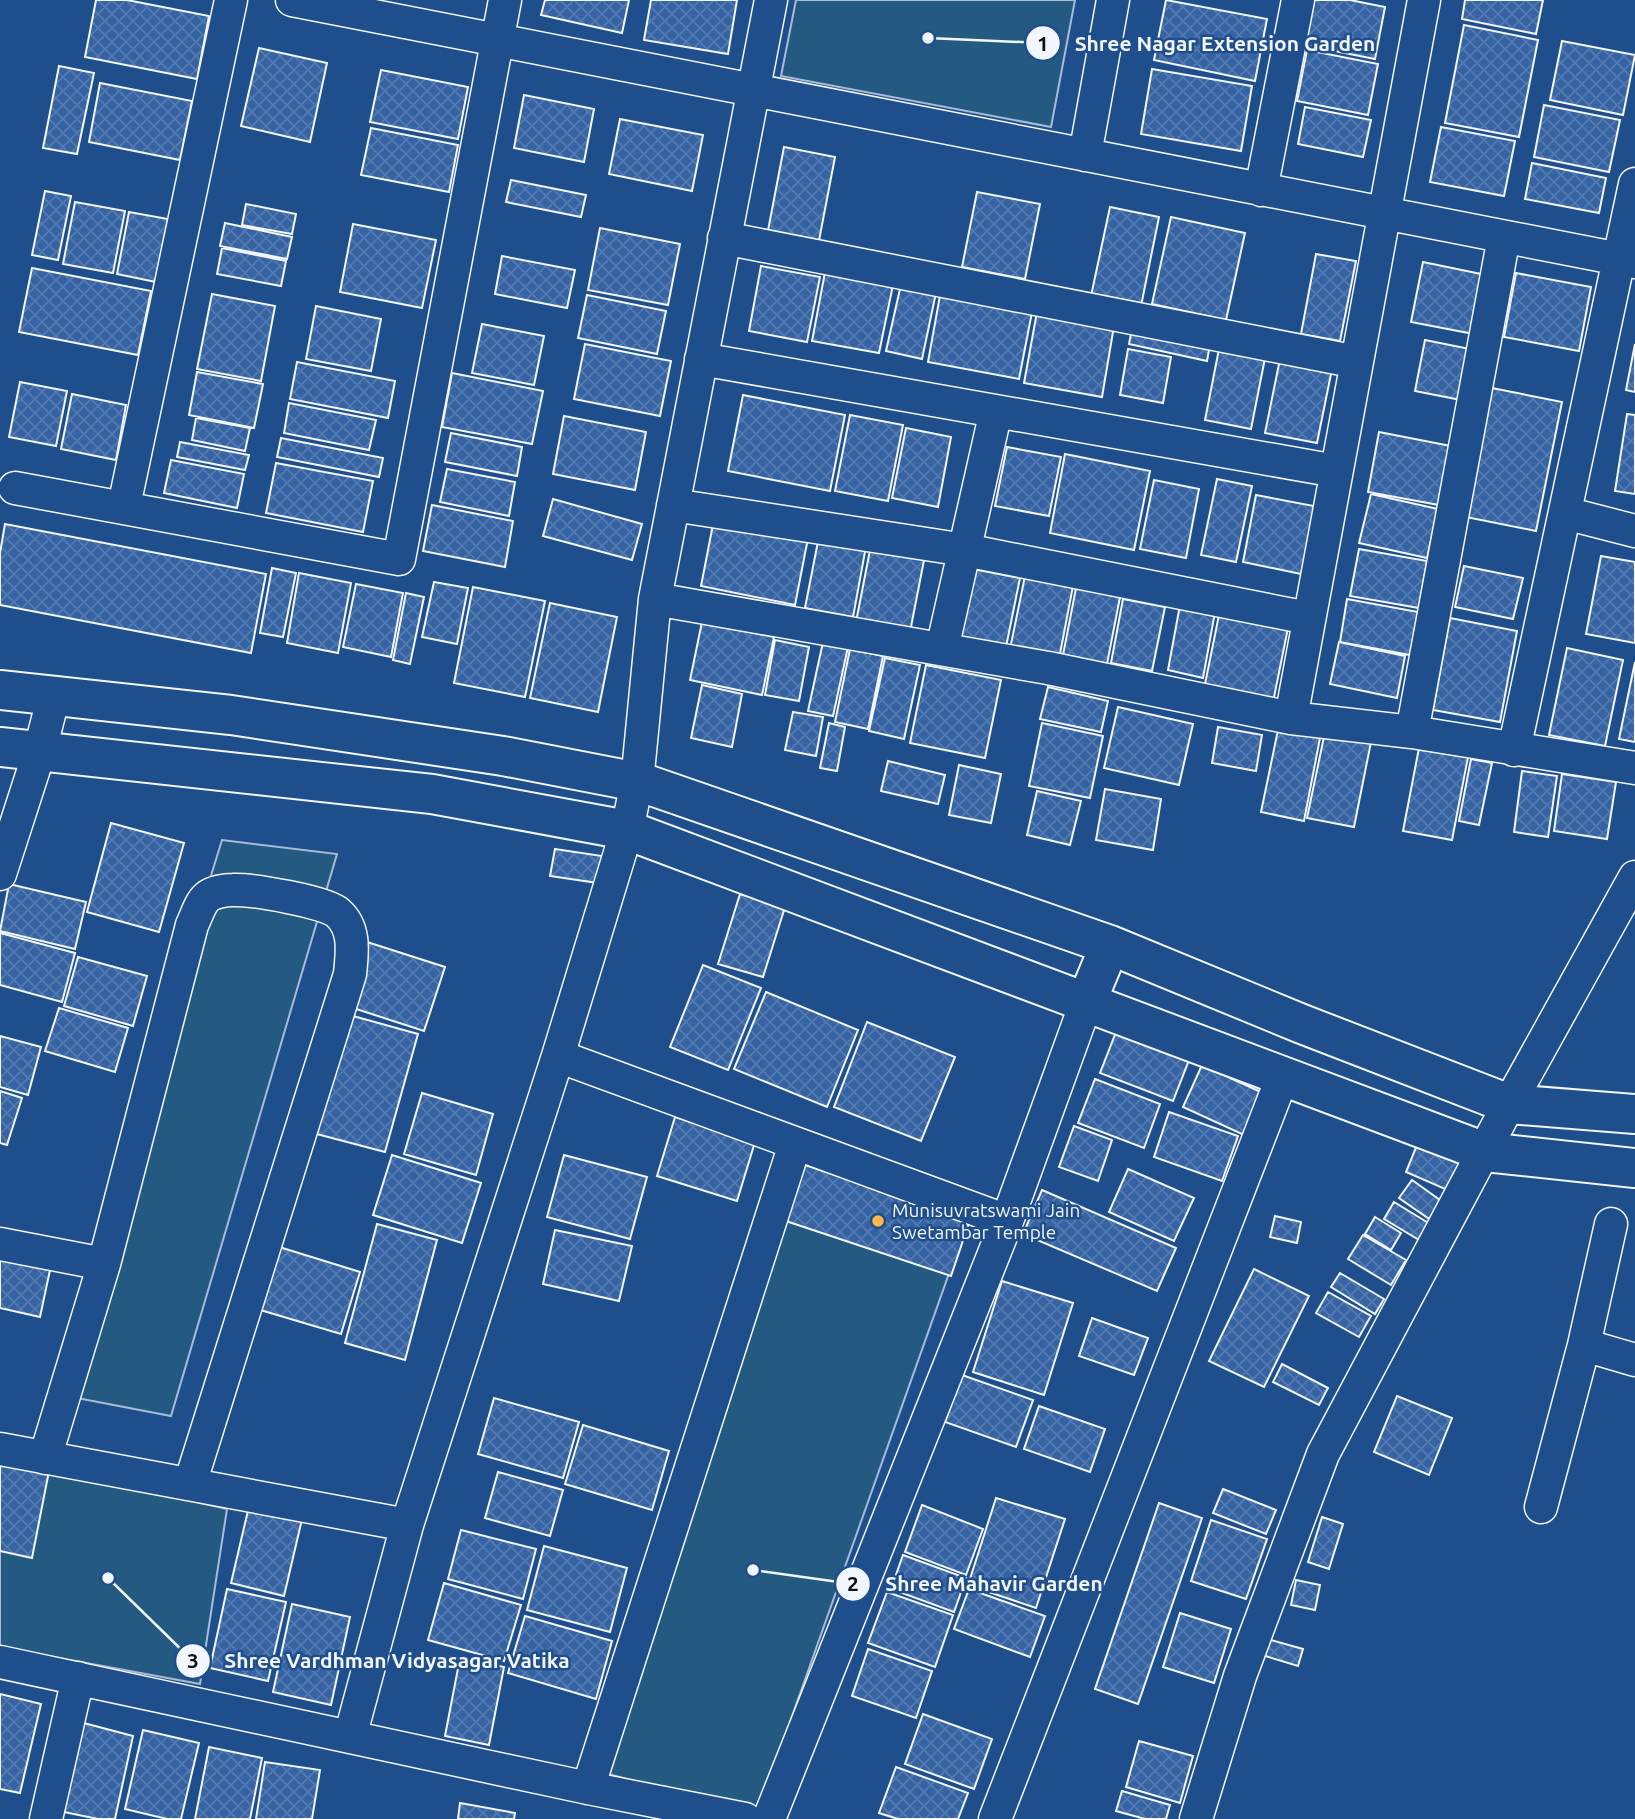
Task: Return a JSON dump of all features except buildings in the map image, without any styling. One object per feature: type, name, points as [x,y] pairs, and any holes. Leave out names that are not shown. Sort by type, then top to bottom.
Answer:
[{"type":"main road","points":[[0,690],[259,719],[503,756],[637,782],[1110,945],[1302,1024],[1509,1104],[1635,1114]]},
{"type":"main road","points":[[0,747],[432,794],[627,830],[1485,1152],[1635,1168]]},
{"type":"main road","points":[[1086,1003],[1110,945]]},
{"type":"street","points":[[124,506],[231,0]]},
{"type":"street","points":[[292,0],[1627,261]]},
{"type":"street","points":[[15,488],[124,506],[399,559],[505,0]]},
{"type":"street","points":[[349,1737],[407,1525],[558,1056],[627,830],[637,782],[655,599],[771,0]]},
{"type":"street","points":[[1084,155],[1113,0]]},
{"type":"street","points":[[1261,190],[1298,0]]},
{"type":"street","points":[[1291,718],[1424,0]]},
{"type":"street","points":[[1514,750],[1565,513],[1627,261],[1635,184]]},
{"type":"street","points":[[1412,732],[1504,237]]},
{"type":"street","points":[[724,238],[1357,362]]},
{"type":"street","points":[[701,359],[1336,471]]},
{"type":"street","points":[[942,649],[996,411]]},
{"type":"street","points":[[673,505],[965,550],[1308,618]]},
{"type":"street","points":[[1565,513],[1635,531]]},
{"type":"street","points":[[655,599],[1048,668],[1291,718],[1412,732],[1635,768]]},
{"type":"street","points":[[0,874],[40,750],[54,695]]},
{"type":"street","points":[[1196,1819],[1240,1676],[1323,1454],[1509,1104],[1635,877]]},
{"type":"street","points":[[45,1458],[104,1264],[192,925],[205,898],[233,890],[316,902],[338,912],[348,926],[353,945],[350,974],[190,1484]]},
{"type":"street","points":[[769,1819],[1007,1221],[1086,1003]]},
{"type":"street","points":[[558,1056],[1007,1221]]},
{"type":"street","points":[[995,1819],[1282,1078]]},
{"type":"street","points":[[588,1788],[795,1144]]},
{"type":"street","points":[[1541,1507],[1584,1345],[1611,1224]]},
{"type":"street","points":[[0,1244],[104,1264]]},
{"type":"street","points":[[1584,1345],[1635,1360]]},
{"type":"street","points":[[0,1449],[407,1525]]},
{"type":"street","points":[[0,1662],[745,1819]]},
{"type":"street","points":[[46,1819],[78,1678]]},
{"type":"shaded area","points":[[796,0],[1075,0],[1051,127],[781,76]]},
{"type":"shaded area","points":[[222,840],[337,854],[171,1416],[51,1393]]},
{"type":"shaded area","points":[[786,1207],[952,1265],[757,1815],[598,1771]]},
{"type":"shaded area","points":[[0,1457],[227,1509],[200,1684],[0,1647]]},
{"type":"place","name":"Shree Nagar Extension Garden","points":[[928,38]]},
{"type":"place","name":"Munisuvratswami Jain Swetambar Temple","points":[[878,1221]]},
{"type":"place","name":"Shree Mahavir Garden","points":[[753,1570]]},
{"type":"place","name":"Shree Vardhman Vidyasagar Vatika","points":[[108,1578]]}]
